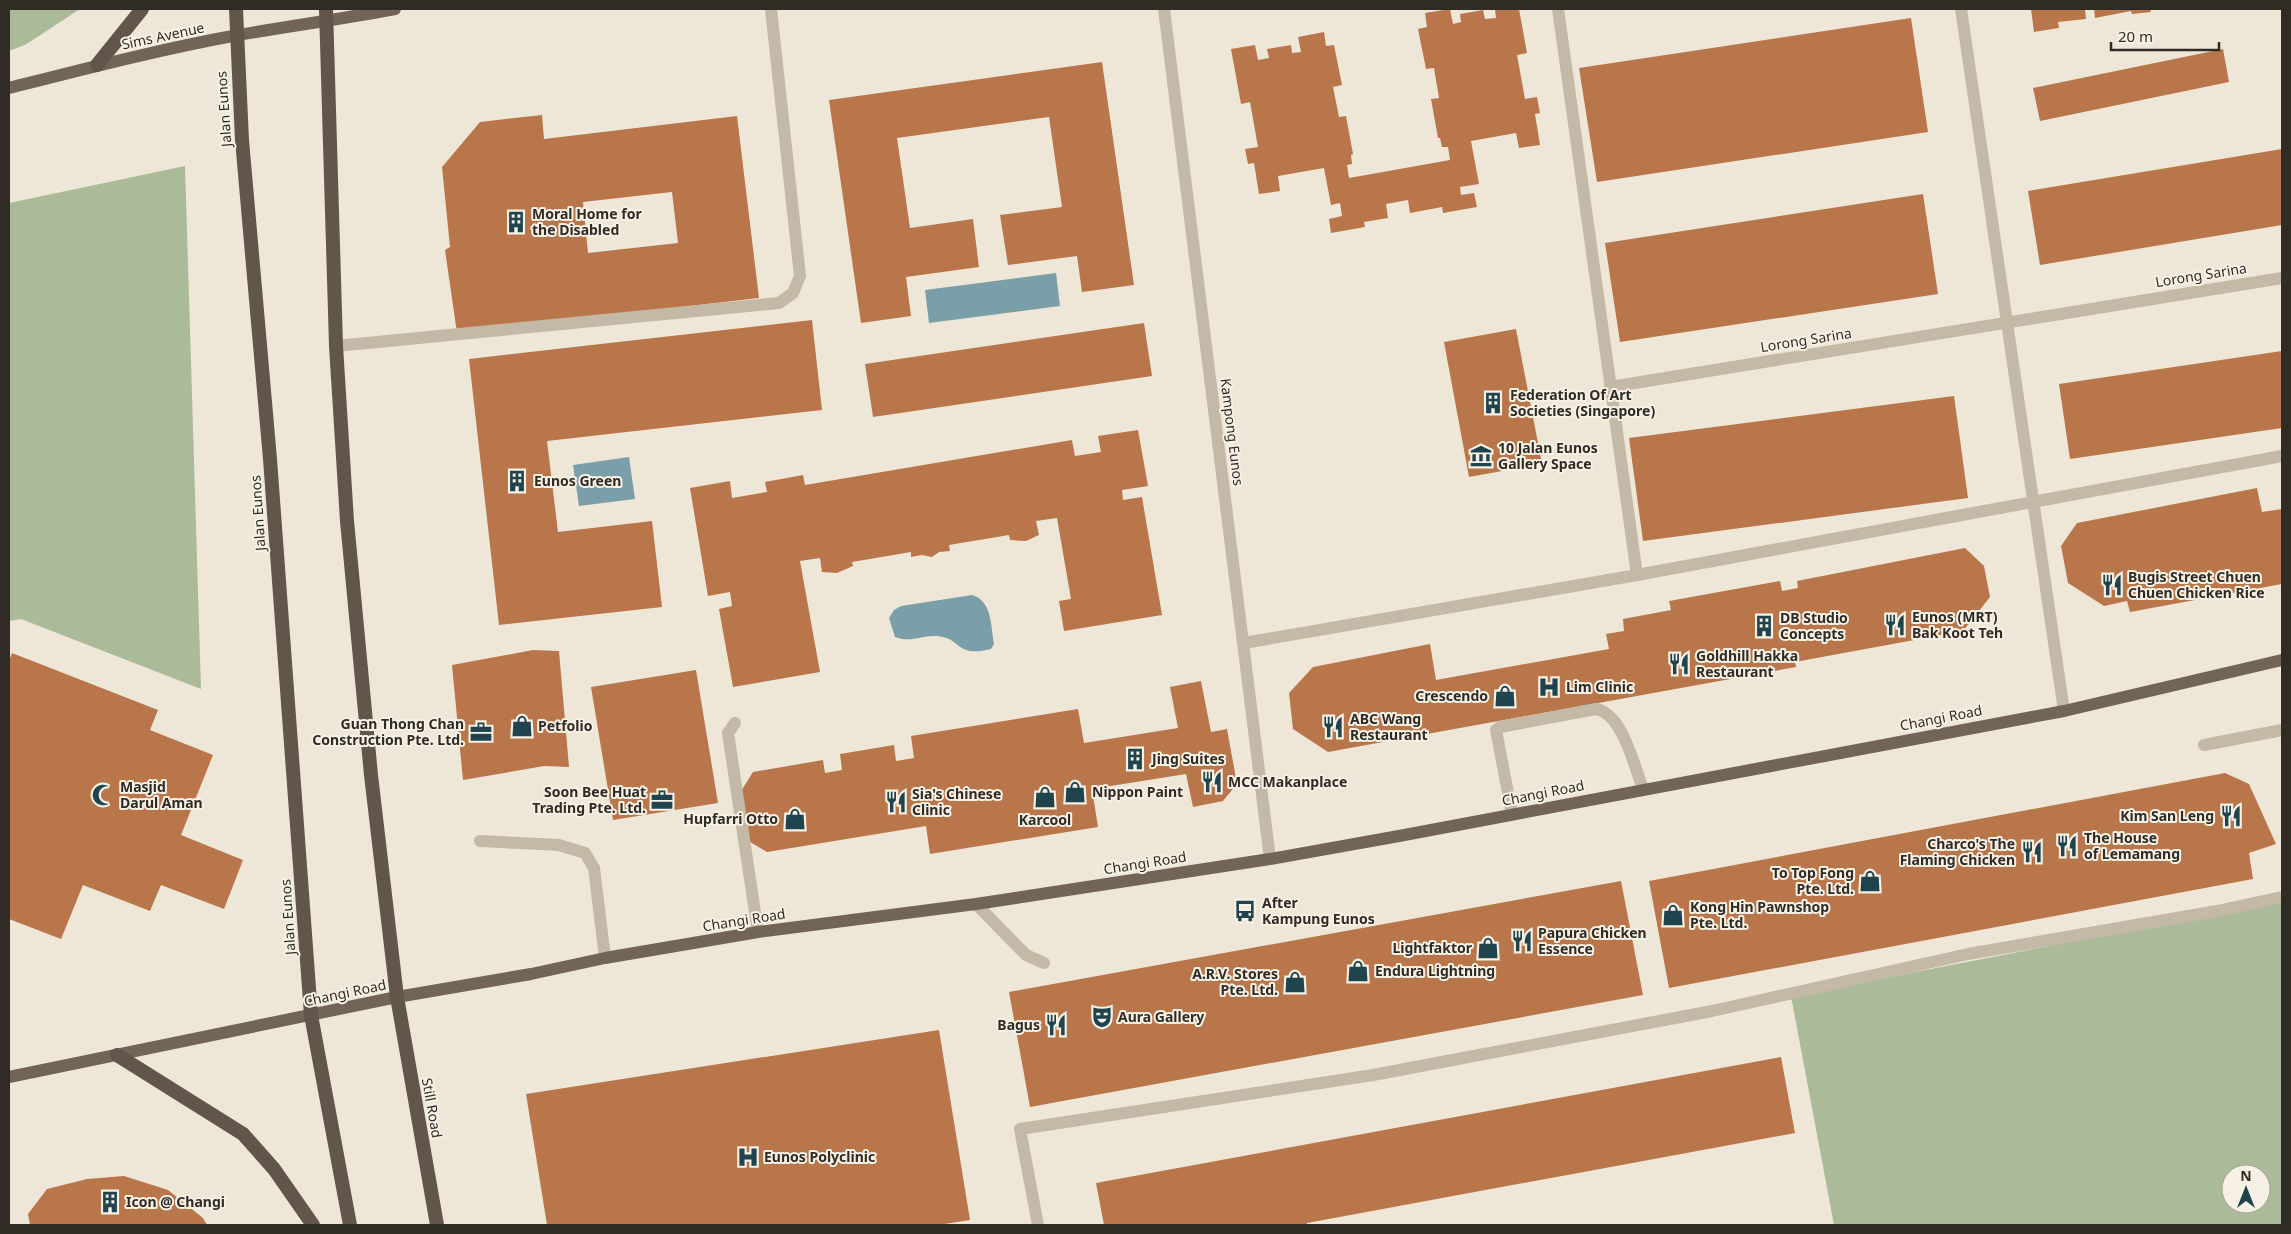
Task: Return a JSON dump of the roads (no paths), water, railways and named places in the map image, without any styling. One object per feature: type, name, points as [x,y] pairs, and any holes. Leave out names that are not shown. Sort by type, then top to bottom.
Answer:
[{"type":"highway","points":[[97,65],[142,9]]},
{"type":"highway","name":"Jalan Eunos","points":[[236,9],[242,140],[270,459],[311,1015]]},
{"type":"highway","points":[[326,16],[336,346],[348,531],[371,775],[397,997]]},
{"type":"highway","name":"Still Road","points":[[397,997],[436,1225]]},
{"type":"highway","points":[[311,1015],[350,1225]]},
{"type":"highway","points":[[117,1055],[243,1134],[274,1169],[313,1225]]},
{"type":"main road","name":"Sims Avenue","points":[[9,88],[97,65],[326,16],[395,9]]},
{"type":"main road","name":"Changi Road","points":[[9,1077],[397,997],[531,974],[605,958],[758,932],[976,904],[1270,859],[2064,711],[2282,660]]},
{"type":"street","points":[[336,346],[779,303],[793,293],[800,276],[771,9]]},
{"type":"street","name":"Kampong Eunos","points":[[1164,9],[1270,859]]},
{"type":"street","points":[[1558,9],[1637,574]]},
{"type":"street","points":[[1961,9],[2064,711]]},
{"type":"street","name":"Lorong Sarina","points":[[1610,387],[2282,278]]},
{"type":"street","points":[[1244,643],[1637,574],[2282,456]]},
{"type":"street","points":[[1512,814],[1496,730],[1500,727],[1596,709],[1603,710],[1609,713],[1622,733],[1642,789]]},
{"type":"street","points":[[735,723],[728,733],[758,932]]},
{"type":"street","points":[[2204,745],[2282,730]]},
{"type":"street","points":[[480,841],[559,845],[585,853],[594,868],[605,958]]},
{"type":"street","points":[[1038,1225],[1020,1129],[1373,1075],[1712,1011],[1968,954],[2217,911],[2282,897]]},
{"type":"street","points":[[976,904],[1026,955],[1044,963]]},
{"type":"water","points":[[1056,273],[1060,306],[929,323],[925,290]]},
{"type":"water","points":[[629,457],[635,499],[579,506],[573,465]]},
{"type":"water","points":[[972,595],[979,598],[987,608],[994,644],[991,649],[971,651],[960,647],[951,640],[937,636],[911,639],[895,637],[889,618],[894,610],[901,606]]},
{"type":"place","name":"Moral Home for the Disabled","points":[[516,222]]},
{"type":"place","name":"Federation Of Art Societies (Singapore)","points":[[1493,403]]},
{"type":"place","name":"10 Jalan Eunos Gallery Space","points":[[1481,456]]},
{"type":"place","name":"Eunos Green","points":[[517,481]]},
{"type":"place","name":"Bugis Street Chuen Chuen Chicken Rice","points":[[2112,585]]},
{"type":"place","name":"Eunos (MRT) Bak Koot Teh","points":[[1895,625]]},
{"type":"place","name":"DB Studio Concepts","points":[[1764,626]]},
{"type":"place","name":"Goldhill Hakka Restaurant","points":[[1679,664]]},
{"type":"place","name":"Lim Clinic","points":[[1549,687]]},
{"type":"place","name":"Crescendo","points":[[1505,696]]},
{"type":"place","name":"Petfolio","points":[[522,726]]},
{"type":"place","name":"ABC Wang Restaurant","points":[[1333,727]]},
{"type":"place","name":"Guan Thong Chan Construction Pte. Ltd.","points":[[481,732]]},
{"type":"place","name":"Jing Suites","points":[[1135,759]]},
{"type":"place","name":"MCC Makanplace","points":[[1212,782]]},
{"type":"place","name":"Nippon Paint","points":[[1075,792]]},
{"type":"place","name":"Masjid Darul Aman","points":[[103,795]]},
{"type":"place","name":"Karcool","points":[[1045,797]]},
{"type":"place","name":"Soon Bee Huat Trading Pte. Ltd.","points":[[662,800]]},
{"type":"place","name":"Sia's Chinese Clinic","points":[[896,802]]},
{"type":"place","name":"Kim San Leng","points":[[2231,816]]},
{"type":"place","name":"Hupfarri Otto","points":[[795,819]]},
{"type":"place","name":"The House of Lemamang","points":[[2067,846]]},
{"type":"place","name":"Charco's The Flaming Chicken","points":[[2032,852]]},
{"type":"place","name":"To Top Fong Pte. Ltd.","points":[[1870,881]]},
{"type":"place","name":"After Kampung Eunos","points":[[1245,911]]},
{"type":"place","name":"Kong Hin Pawnshop Pte. Ltd.","points":[[1673,915]]},
{"type":"place","name":"Papura Chicken Essence","points":[[1522,941]]},
{"type":"place","name":"Lightfaktor","points":[[1488,948]]},
{"type":"place","name":"Endura Lightning","points":[[1358,971]]},
{"type":"place","name":"A.R.V. Stores Pte. Ltd.","points":[[1295,982]]},
{"type":"place","name":"Aura Gallery","points":[[1102,1017]]},
{"type":"place","name":"Bagus","points":[[1056,1025]]},
{"type":"place","name":"Eunos Polyclinic","points":[[748,1157]]},
{"type":"place","name":"Icon @ Changi","points":[[110,1202]]}]
